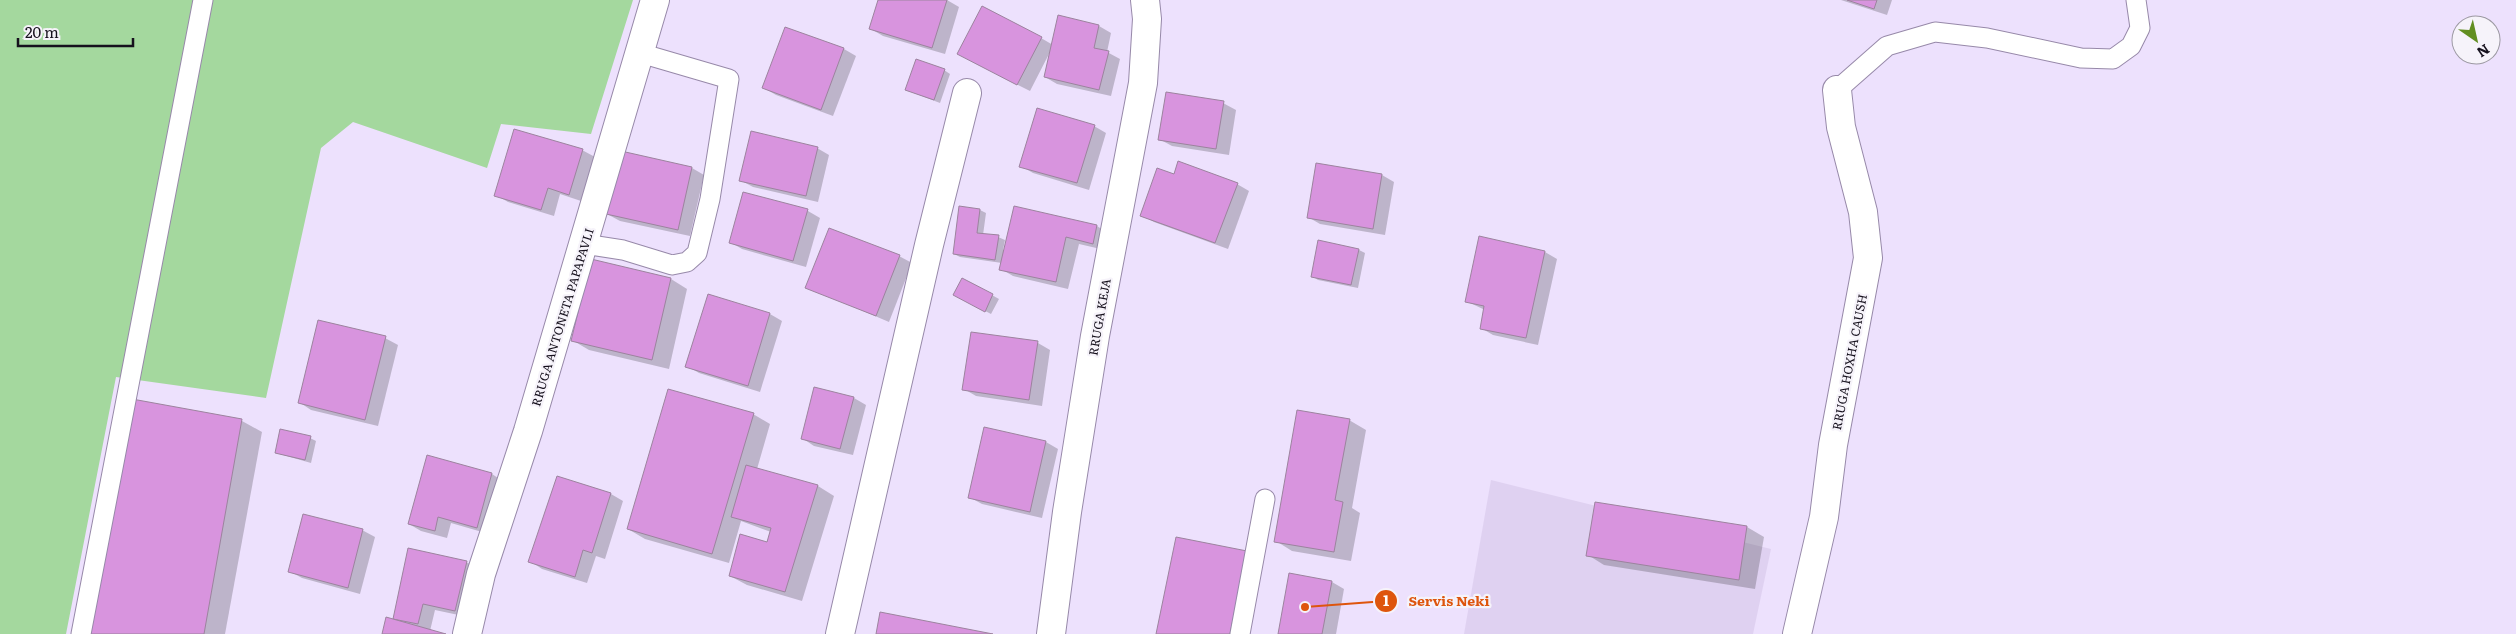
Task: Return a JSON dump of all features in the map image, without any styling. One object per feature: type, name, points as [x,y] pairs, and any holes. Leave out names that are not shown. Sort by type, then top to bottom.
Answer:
[{"type":"street","name":"RRUGA ANTONETA PAPAPAVLI","points":[[467,634],[482,574],[584,244],[655,0]]},
{"type":"street","name":"RRUGA KEJA","points":[[1051,634],[1067,512],[1094,346],[1143,83],[1147,19],[1145,0]]},
{"type":"street","name":"RRUGA HOXHA CAUSH","points":[[1797,634],[1824,517],[1833,445],[1868,258],[1863,212],[1841,127],[1837,90]]},
{"type":"street","points":[[840,634],[929,245],[967,93]]},
{"type":"lane","points":[[81,634],[203,0]]},
{"type":"lane","points":[[1837,90],[1887,46],[1935,32],[1987,38],[2081,58],[2113,59],[2131,46],[2140,28],[2136,0]]},
{"type":"lane","points":[[584,244],[623,250],[672,265],[687,262],[697,253],[710,199],[729,79],[640,53]]},
{"type":"lane","points":[[1240,634],[1264,498]]},
{"type":"shaded area","points":[[1491,480],[1771,549],[1753,634],[1464,634]]},
{"type":"green space","points":[[0,0],[633,0],[591,134],[501,124],[487,168],[353,122],[321,148],[266,398],[116,377],[66,634],[0,634]]},
{"type":"building","points":[[878,0],[947,0],[932,48],[869,29]]},
{"type":"building","points":[[1847,0],[1877,0],[1874,9]]},
{"type":"building","points":[[982,6],[1042,37],[1017,85],[957,54]]},
{"type":"building","points":[[1058,15],[1099,25],[1094,48],[1109,51],[1099,90],[1044,77]]},
{"type":"building","points":[[785,27],[844,48],[821,110],[762,88]]},
{"type":"building","points":[[916,59],[945,69],[934,100],[905,90]]},
{"type":"building","points":[[1166,92],[1224,101],[1216,149],[1158,140]]},
{"type":"building","points":[[1037,108],[1095,125],[1077,183],[1019,167]]},
{"type":"building","points":[[514,129],[583,149],[569,195],[548,188],[541,210],[494,196]]},
{"type":"building","points":[[751,131],[818,147],[806,196],[739,181]]},
{"type":"building","points":[[621,151],[692,167],[678,230],[606,214]]},
{"type":"building","points":[[1178,161],[1238,183],[1215,243],[1140,216],[1157,168],[1174,174]]},
{"type":"building","points":[[1316,163],[1382,174],[1373,229],[1307,218]]},
{"type":"building","points":[[743,192],[808,209],[793,261],[729,243]]},
{"type":"building","points":[[959,206],[980,209],[977,233],[999,235],[995,260],[953,254]]},
{"type":"building","points":[[1014,206],[1097,225],[1093,244],[1066,237],[1056,282],[999,270]]},
{"type":"building","points":[[829,228],[900,255],[876,316],[805,288]]},
{"type":"building","points":[[1479,236],[1545,251],[1526,338],[1480,329],[1484,306],[1465,302]]},
{"type":"building","points":[[1318,240],[1359,249],[1351,285],[1311,277]]},
{"type":"building","points":[[591,259],[671,278],[652,360],[571,341]]},
{"type":"building","points":[[962,278],[993,294],[985,312],[953,295]]},
{"type":"building","points":[[708,294],[770,313],[748,386],[685,367]]},
{"type":"building","points":[[318,320],[386,336],[365,420],[298,403]]},
{"type":"building","points":[[971,332],[1038,341],[1029,400],[962,390]]},
{"type":"building","points":[[814,387],[854,397],[840,449],[801,439]]},
{"type":"building","points":[[668,389],[754,413],[712,554],[627,529]]},
{"type":"building","points":[[132,399],[242,419],[204,634],[90,634]]},
{"type":"building","points":[[1297,410],[1350,419],[1335,500],[1343,502],[1334,552],[1274,542]]},
{"type":"building","points":[[984,427],[1046,441],[1030,512],[968,498]]},
{"type":"building","points":[[280,429],[311,436],[305,460],[275,453]]},
{"type":"building","points":[[427,455],[492,473],[477,528],[438,517],[435,531],[408,524]]},
{"type":"building","points":[[746,465],[818,485],[785,592],[729,576],[740,534],[767,542],[771,528],[731,517]]},
{"type":"building","points":[[557,476],[611,493],[592,553],[583,550],[575,577],[528,562]]},
{"type":"building","points":[[1595,502],[1747,526],[1739,580],[1586,556]]},
{"type":"building","points":[[303,514],[363,529],[348,588],[288,572]]},
{"type":"building","points":[[1176,537],[1247,551],[1230,634],[1156,634]]},
{"type":"building","points":[[408,548],[467,561],[455,611],[423,604],[418,624],[393,619]]},
{"type":"building","points":[[1289,573],[1332,581],[1322,634],[1278,634]]},
{"type":"building","points":[[880,612],[993,634],[876,634]]},
{"type":"building","points":[[386,617],[446,634],[382,634]]},
{"type":"place","name":"Servis Neki","points":[[1305,607]]}]
